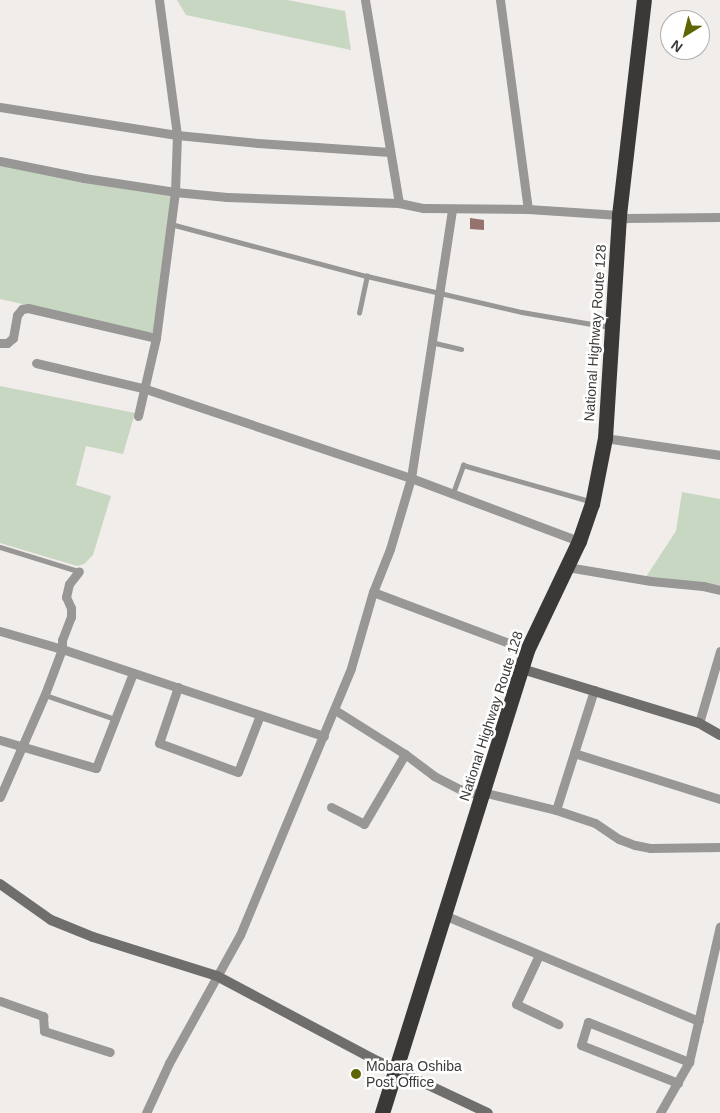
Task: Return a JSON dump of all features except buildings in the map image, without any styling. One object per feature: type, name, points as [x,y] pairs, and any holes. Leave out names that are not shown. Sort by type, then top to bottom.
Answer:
[{"type":"highway","name":"National Highway Route 128","points":[[382,1113],[527,650],[579,541],[593,502],[605,438],[619,215],[644,0]]},
{"type":"street","points":[[138,416],[146,389],[156,338],[175,192],[177,135],[159,0]]},
{"type":"street","points":[[365,0],[398,203]]},
{"type":"street","points":[[500,0],[528,209]]},
{"type":"street","points":[[0,107],[177,135],[258,143],[390,152]]},
{"type":"street","points":[[0,161],[84,178],[175,192],[246,198],[398,203],[423,208],[528,209],[619,215],[627,218],[720,217]]},
{"type":"street","points":[[146,1113],[169,1063],[240,936],[287,817],[324,736],[351,668],[373,592],[390,550],[411,478],[452,209]]},
{"type":"street","points":[[0,343],[7,343],[13,338],[17,315],[22,309],[28,308],[156,338]]},
{"type":"street","points":[[36,363],[146,389],[411,478],[579,541]]},
{"type":"street","points":[[605,438],[720,456]]},
{"type":"street","points":[[567,566],[651,581],[703,586],[720,590]]},
{"type":"street","points":[[0,797],[45,694],[62,649],[62,640],[71,617],[71,608],[66,597],[69,584],[79,571]]},
{"type":"street","points":[[373,592],[527,650]]},
{"type":"street","points":[[0,631],[62,649],[324,736]]},
{"type":"street","points":[[699,723],[720,654]]},
{"type":"street","points":[[522,669],[699,723],[720,735]]},
{"type":"street","points":[[0,740],[96,768],[133,673]]},
{"type":"street","points":[[178,688],[159,744],[238,772],[260,715]]},
{"type":"street","points":[[556,810],[594,690]]},
{"type":"street","points":[[335,710],[405,754],[434,776],[460,789],[476,794],[482,792],[556,810],[595,823],[619,839],[635,845],[650,848],[720,847]]},
{"type":"street","points":[[331,807],[364,824],[405,754]]},
{"type":"street","points":[[574,754],[720,799]]},
{"type":"street","points":[[0,884],[51,920],[93,937],[217,976],[396,1069],[488,1113]]},
{"type":"street","points":[[444,915],[699,1021]]},
{"type":"street","points":[[660,1113],[688,1062],[718,945],[720,926]]},
{"type":"street","points":[[539,955],[516,1004],[558,1024]]},
{"type":"street","points":[[0,1001],[43,1016],[44,1031],[110,1052]]},
{"type":"street","points":[[678,1083],[581,1045],[588,1022],[688,1062]]},
{"type":"lane","points":[[171,224],[367,276],[522,312],[611,328]]},
{"type":"lane","points":[[359,313],[367,276]]},
{"type":"lane","points":[[431,342],[461,349]]},
{"type":"lane","points":[[453,493],[462,465],[593,502]]},
{"type":"lane","points":[[0,547],[79,571]]},
{"type":"lane","points":[[45,694],[115,719]]},
{"type":"green space","points":[[177,0],[287,0],[345,11],[351,50],[186,15]]},
{"type":"green space","points":[[0,164],[171,195],[154,332],[151,333],[0,299]]},
{"type":"green space","points":[[0,386],[135,413],[123,454],[86,446],[76,485],[111,496],[93,555],[84,564],[77,566],[0,543]]},
{"type":"green space","points":[[682,492],[720,499],[720,586],[646,577],[676,531]]},
{"type":"place","name":"Mobara Oshiba Post Office","points":[[356,1074]]}]
